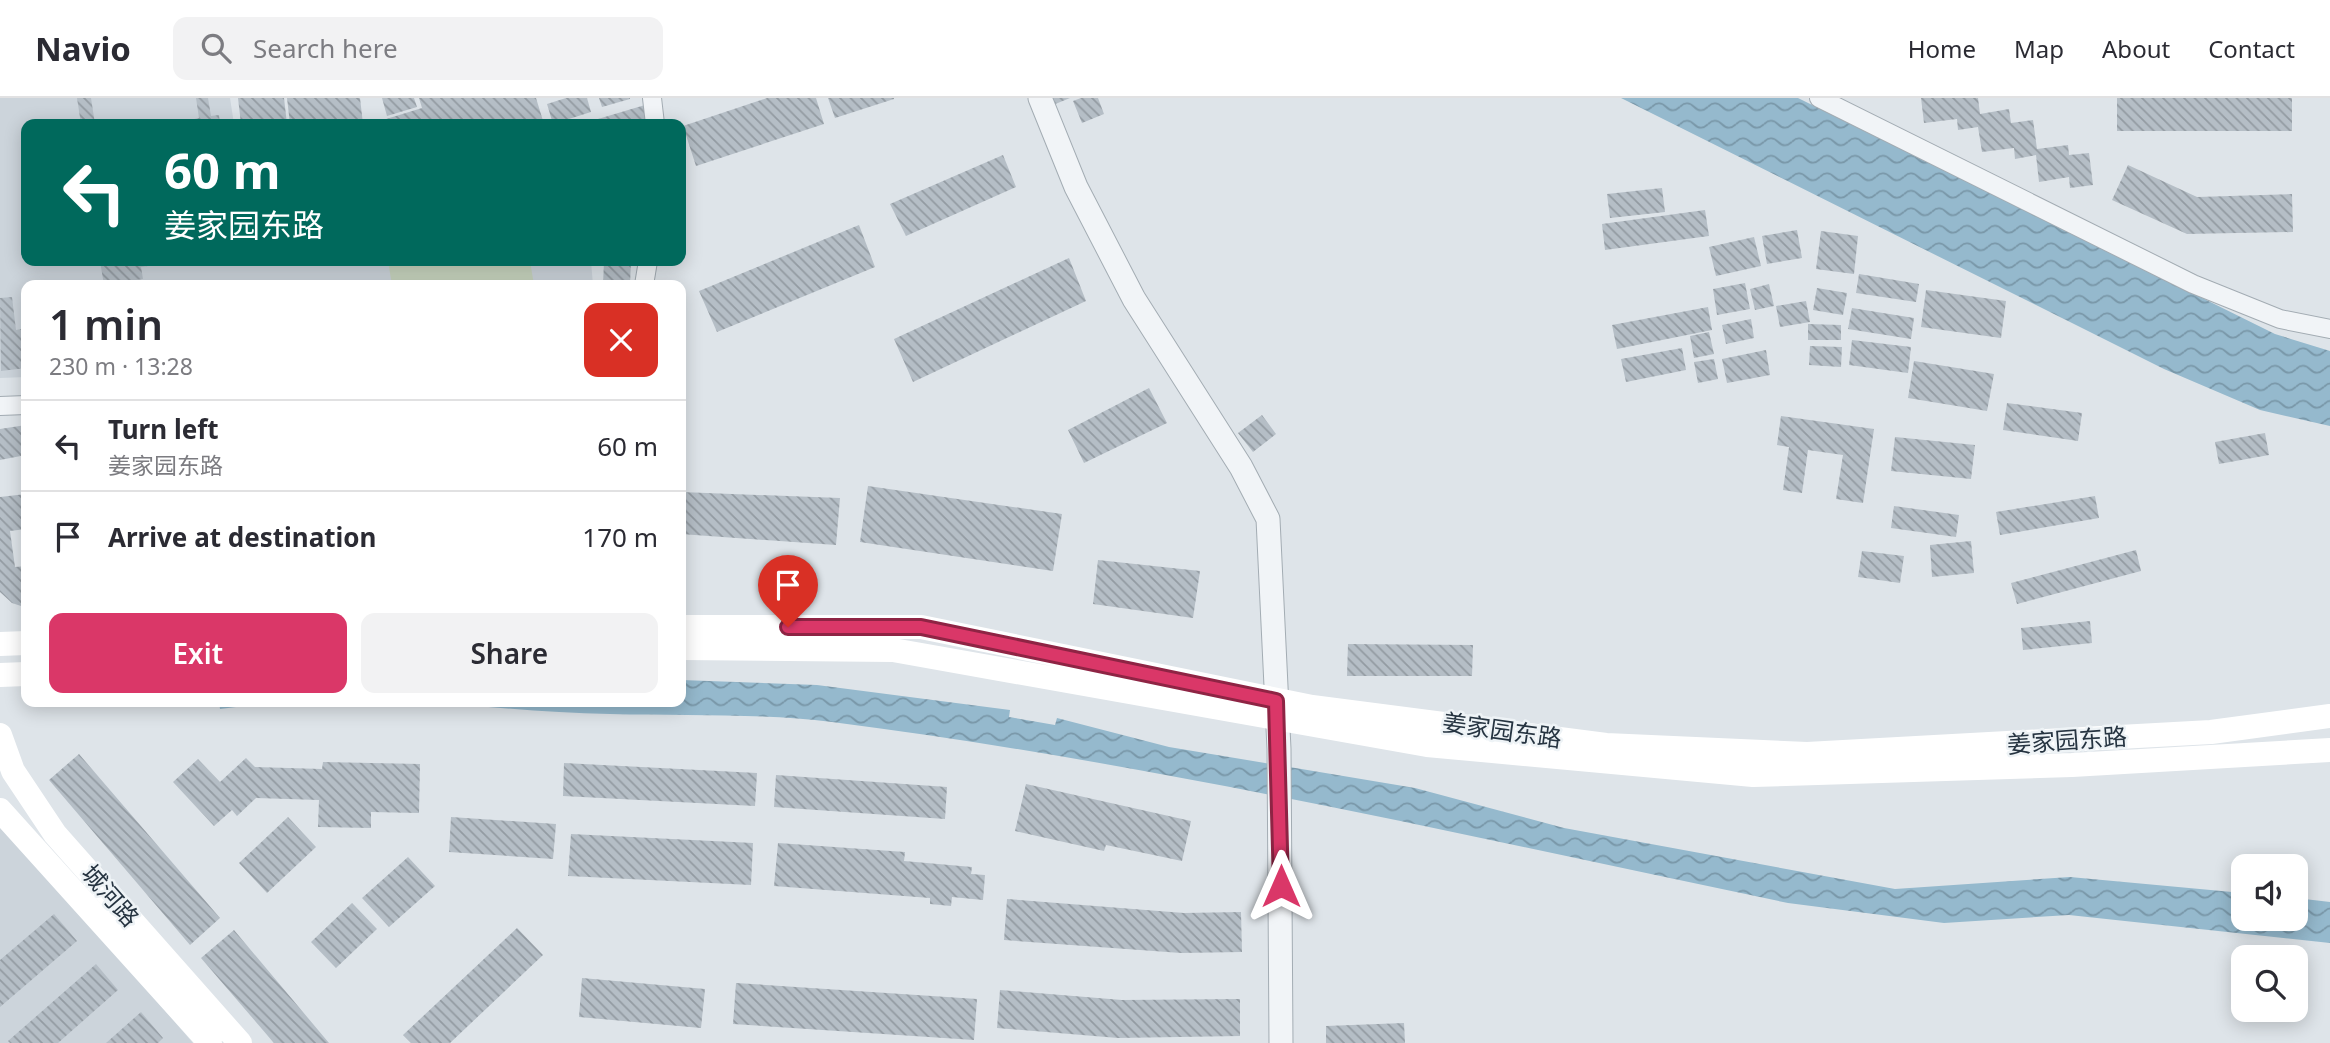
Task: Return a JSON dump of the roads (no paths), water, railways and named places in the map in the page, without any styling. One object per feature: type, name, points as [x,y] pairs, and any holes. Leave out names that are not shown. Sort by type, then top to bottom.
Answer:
[{"type":"main road","name":"姜家园东路","points":[[686,627],[921,627],[1427,745],[1753,775],[2072,765],[2330,750]]},
{"type":"main road","points":[[0,644],[21,643]]},
{"type":"main road","name":"姜家园东路","points":[[686,648],[893,650],[1277,709],[1605,745],[1807,754],[2211,732],[2330,716]]},
{"type":"main road","points":[[0,675],[21,674]]},
{"type":"main road","name":"城河路","points":[[0,735],[13,771],[55,834],[240,1043]]},
{"type":"main road","name":"城河路","points":[[2,808],[210,1043]]},
{"type":"street","points":[[652,98],[654,119]]},
{"type":"street","points":[[1041,98],[1076,187],[1134,299],[1241,467],[1268,519],[1279,749],[1281,1043]]},
{"type":"street","points":[[1819,98],[2193,284],[2280,319],[2330,329]]},
{"type":"street","points":[[0,406],[21,405]]},
{"type":"water","points":[[1621,98],[1798,98],[2275,334],[2330,351],[2330,426],[2260,410],[2164,369]]},
{"type":"water","points":[[686,680],[817,685],[1010,710],[1009,717],[1055,725],[1057,718],[1169,747],[1415,788],[1564,828],[1895,889],[2070,877],[2231,892],[2231,931],[2308,931],[2308,899],[2330,902],[2330,943],[2069,915],[1944,923],[1788,903],[1312,803],[1073,758],[805,719],[610,714],[493,707],[686,707]]}]
